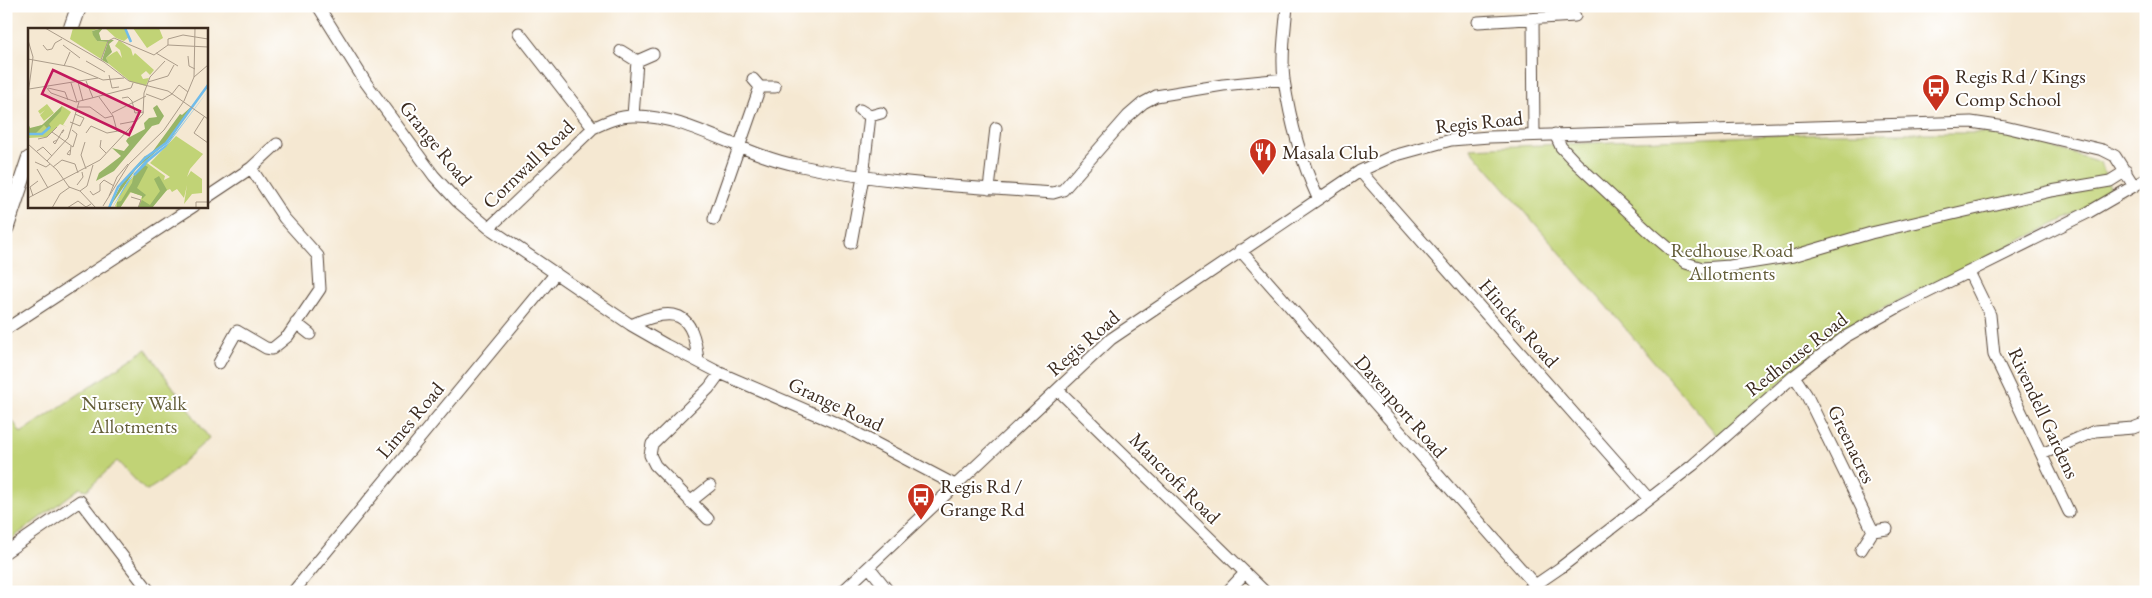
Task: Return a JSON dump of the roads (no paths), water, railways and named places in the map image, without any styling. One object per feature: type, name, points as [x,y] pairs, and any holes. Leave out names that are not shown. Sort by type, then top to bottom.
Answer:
[{"type":"street","points":[[72,28],[79,6]]},
{"type":"street","name":"Grange Road","points":[[318,6],[366,83],[434,176],[457,200],[489,228],[631,325],[720,373],[844,427],[955,485]]},
{"type":"street","points":[[1287,6],[1284,79],[1297,141],[1307,174],[1318,198]]},
{"type":"street","points":[[1478,22],[1575,16]]},
{"type":"street","points":[[1533,18],[1534,135]]},
{"type":"street","name":"Cornwall Road","points":[[519,33],[593,128]]},
{"type":"street","points":[[621,51],[637,61]]},
{"type":"street","points":[[637,61],[653,54]]},
{"type":"street","points":[[633,116],[637,61]]},
{"type":"street","name":"Cornwall Road","points":[[489,228],[593,128],[611,120],[633,116],[682,125],[739,148],[796,166],[863,177],[1053,194],[1064,190],[1128,116],[1143,103],[1156,96],[1214,86],[1284,79]]},
{"type":"street","points":[[714,219],[739,148],[757,83],[775,87]]},
{"type":"street","points":[[851,243],[863,177],[865,113],[881,113]]},
{"type":"street","name":"Regis Road","points":[[842,592],[1111,338],[1318,198],[1360,171],[1393,156],[1451,140],[1534,135],[1971,122],[2005,127],[2103,150],[2115,156],[2134,186]]},
{"type":"street","points":[[989,189],[996,128]]},
{"type":"street","points":[[1555,134],[1562,147],[1576,163],[1638,222],[1686,263],[1702,268],[1730,266],[1793,256],[1871,233],[2051,191],[2110,181],[2126,171]]},
{"type":"street","points":[[208,197],[251,168],[277,144]]},
{"type":"street","points":[[6,228],[28,163]]},
{"type":"street","points":[[220,363],[237,331],[266,348],[272,349],[288,336],[320,289],[318,256],[284,218],[251,168]]},
{"type":"street","name":"Hinckes Road","points":[[1360,171],[1649,499]]},
{"type":"street","name":"Redhouse Road","points":[[1530,589],[1693,465],[1822,352],[1865,324],[2146,179]]},
{"type":"street","points":[[6,329],[191,208]]},
{"type":"street","name":"Davenport Road","points":[[1240,250],[1530,589]]},
{"type":"street","name":"Rivendell Gardens","points":[[1969,272],[1990,315],[1994,354],[2069,512]]},
{"type":"street","name":"Limes Road","points":[[293,592],[556,273]]},
{"type":"street","points":[[631,325],[651,316],[671,313],[687,322],[693,330],[698,361]]},
{"type":"street","points":[[296,323],[310,334]]},
{"type":"street","points":[[708,519],[655,464],[650,456],[652,444],[709,388],[720,373]]},
{"type":"street","name":"Greenacres","points":[[1794,376],[1806,394],[1873,532]]},
{"type":"street","name":"Mancroft Road","points":[[1058,390],[1265,592]]},
{"type":"street","points":[[2042,454],[2095,431],[2133,428],[2146,423]]},
{"type":"street","points":[[690,502],[710,486]]},
{"type":"street","points":[[6,552],[80,501],[150,592]]},
{"type":"street","points":[[1861,550],[1873,532],[1887,529]]},
{"type":"street","points":[[869,567],[889,592]]},
{"type":"street","points":[[1227,592],[1245,573]]},
{"type":"place","name":"Regis Rd / Kings Comp School","points":[[1936,112]]},
{"type":"place","name":"Masala Club","points":[[1263,176]]},
{"type":"place","name":"Regis Rd / Grange Rd","points":[[921,521]]},
{"type":"park label","name":"Redhouse Road Allotments","points":[[1732,262]]},
{"type":"park label","name":"Nursery Walk Allotments","points":[[134,414]]}]
